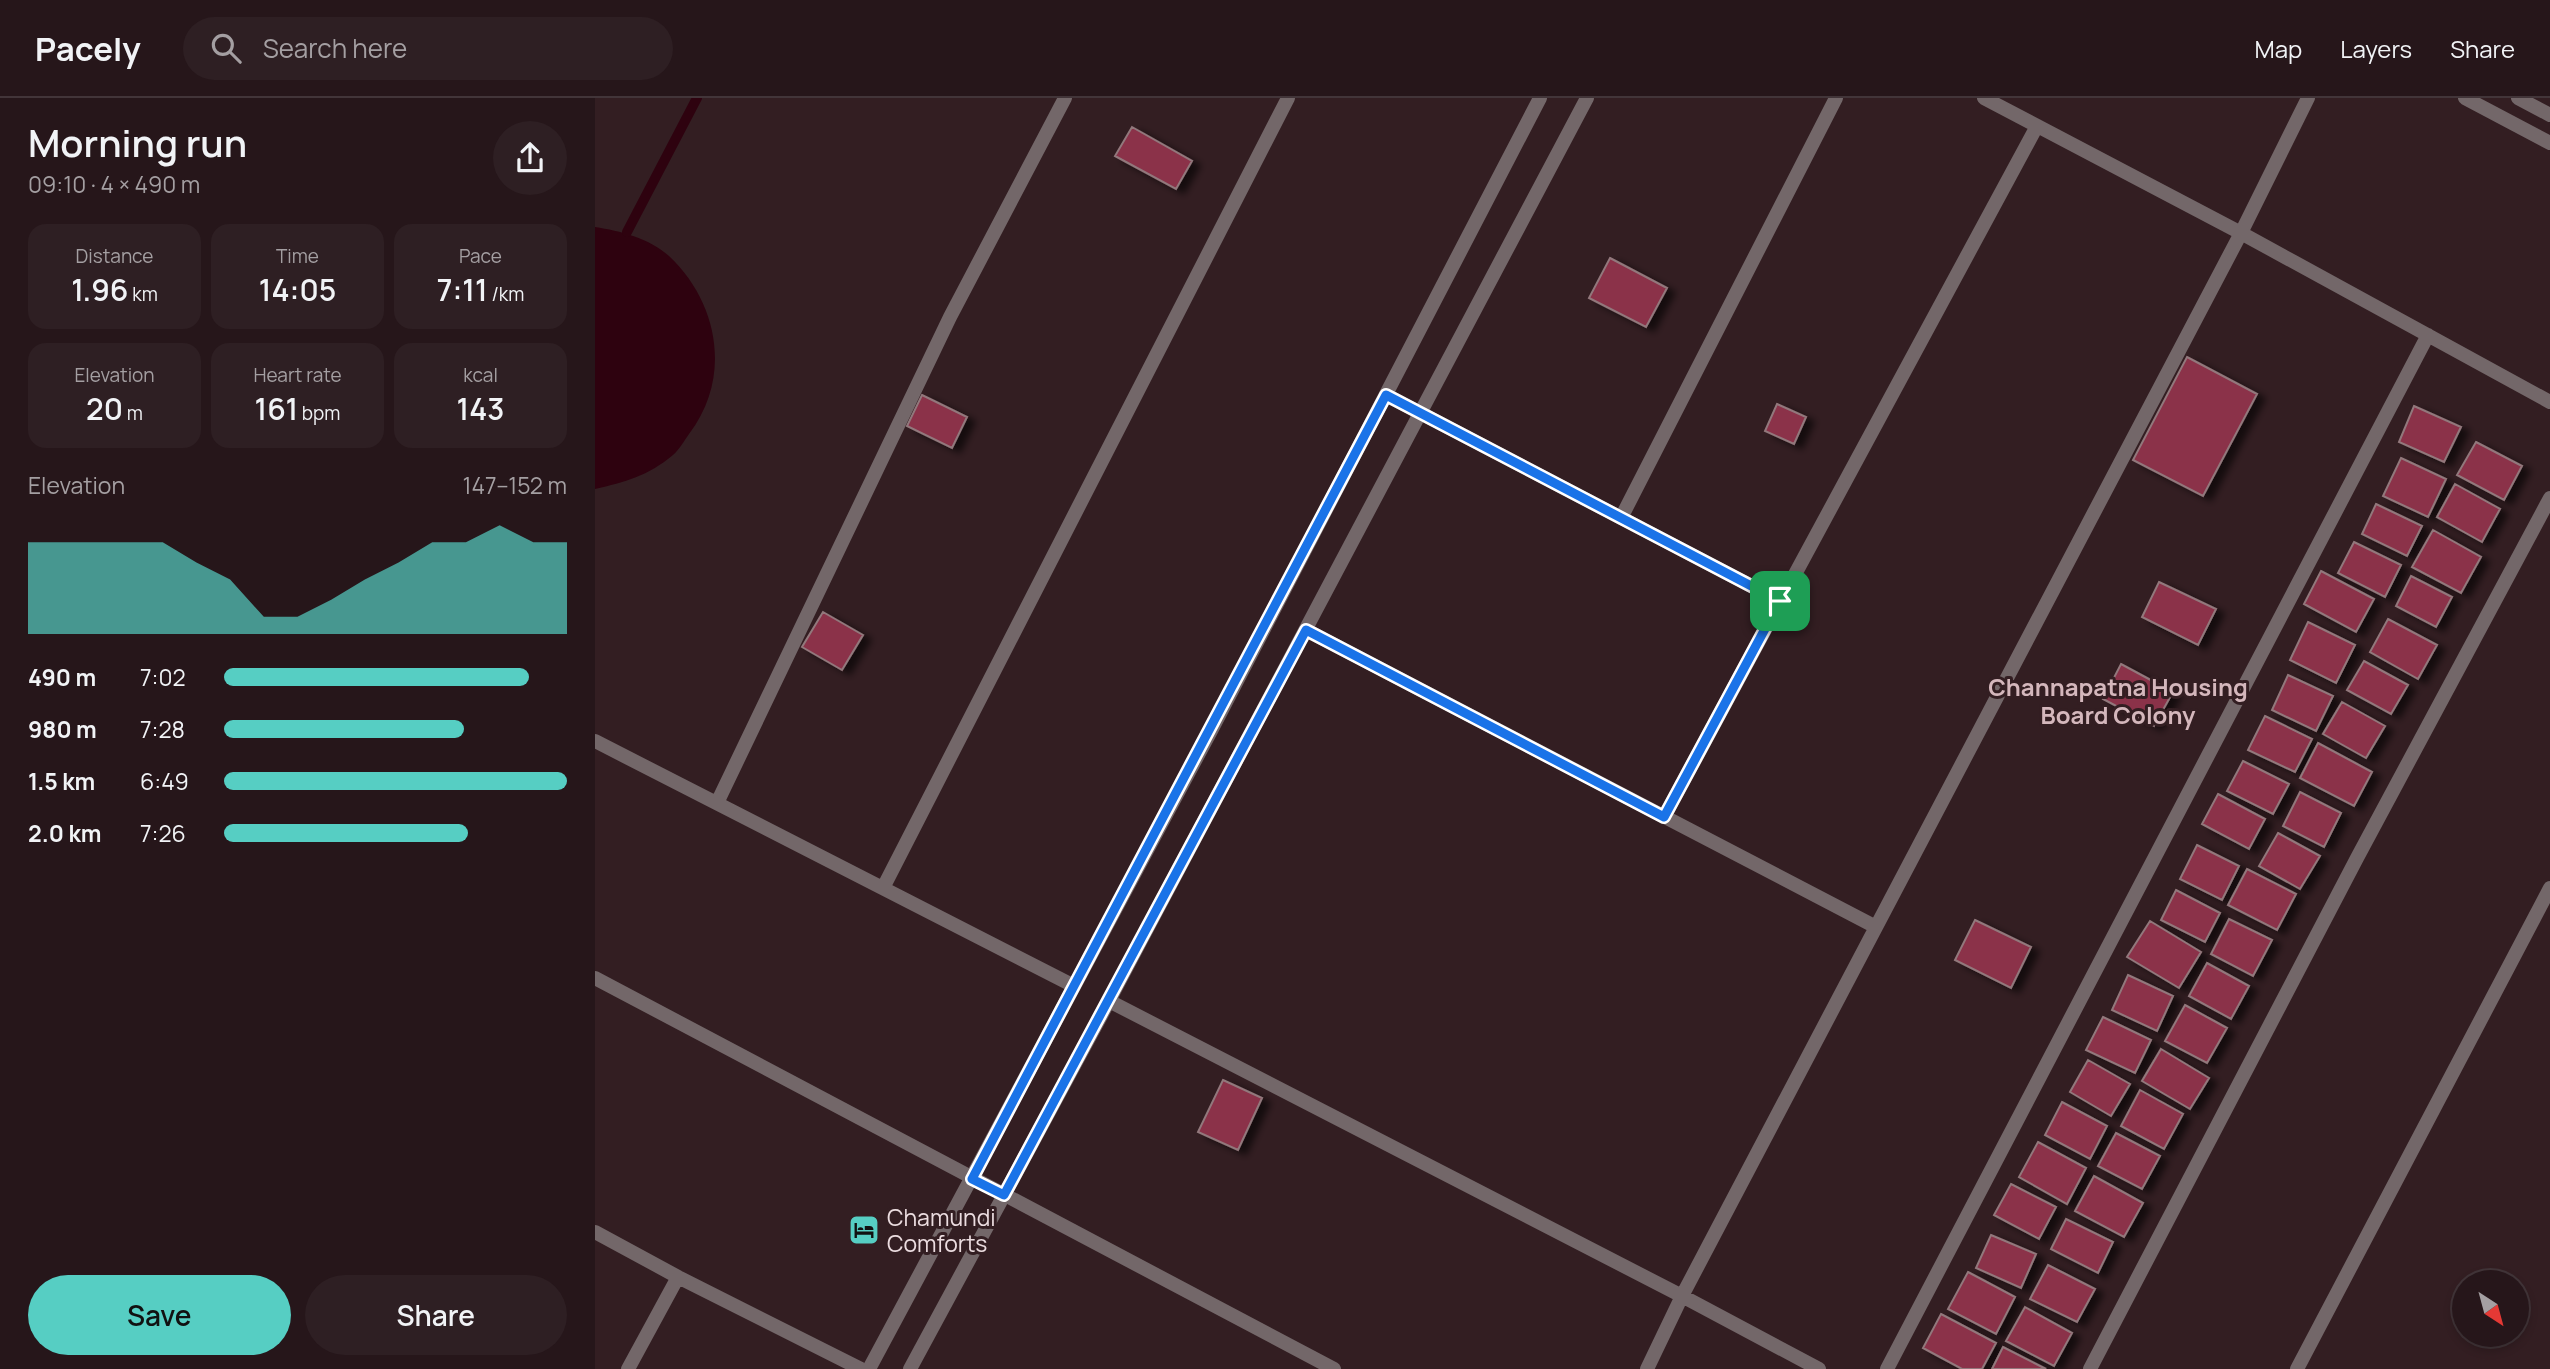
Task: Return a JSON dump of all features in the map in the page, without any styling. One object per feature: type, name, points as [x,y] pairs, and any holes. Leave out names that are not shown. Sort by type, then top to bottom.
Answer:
[{"type":"street","points":[[717,803],[950,317],[1065,98]]},
{"type":"street","points":[[883,888],[1288,98]]},
{"type":"street","points":[[869,1369],[1074,986],[1540,98]]},
{"type":"street","points":[[910,1369],[1109,1001],[1587,98]]},
{"type":"street","points":[[1621,518],[1836,98]]},
{"type":"street","points":[[1984,98],[2241,233],[2550,402]]},
{"type":"street","points":[[1647,1369],[1682,1296],[2241,233],[2308,98]]},
{"type":"street","points":[[2465,98],[2550,143]]},
{"type":"street","points":[[2518,98],[2550,115]]},
{"type":"street","points":[[1664,817],[2037,126]]},
{"type":"street","points":[[1887,1369],[2428,335]]},
{"type":"street","points":[[1386,395],[1780,601]]},
{"type":"street","points":[[2090,1369],[2357,858],[2550,498]]},
{"type":"street","points":[[1306,630],[1876,927]]},
{"type":"street","points":[[595,741],[1074,986]]},
{"type":"street","points":[[2297,1369],[2550,888]]},
{"type":"street","points":[[595,978],[1334,1369]]},
{"type":"street","points":[[1109,1001],[1819,1369]]},
{"type":"street","points":[[595,1232],[861,1369]]},
{"type":"street","points":[[628,1369],[678,1277]]},
{"type":"shaded area","points":[[595,227],[624,233],[653,244],[669,256],[686,275],[709,318],[715,365],[703,412],[675,453],[645,473],[595,489]]},
{"type":"building","points":[[1132,127],[1192,161],[1176,189],[1115,156]]},
{"type":"building","points":[[1610,258],[1667,288],[1646,327],[1589,298]]},
{"type":"building","points":[[2187,357],[2257,394],[2203,496],[2133,460]]},
{"type":"building","points":[[922,395],[967,417],[952,448],[907,426]]},
{"type":"building","points":[[1777,404],[1806,417],[1794,444],[1765,431]]},
{"type":"building","points":[[2414,406],[2461,427],[2444,462],[2399,442]]},
{"type":"building","points":[[2476,442],[2522,466],[2504,500],[2457,475]]},
{"type":"building","points":[[2401,458],[2446,479],[2428,517],[2383,496]]},
{"type":"building","points":[[2455,484],[2500,509],[2482,542],[2437,517]]},
{"type":"building","points":[[2376,504],[2422,526],[2407,556],[2362,534]]},
{"type":"building","points":[[2433,530],[2481,557],[2461,593],[2412,567]]},
{"type":"building","points":[[2354,542],[2401,565],[2385,597],[2338,573]]},
{"type":"building","points":[[2321,571],[2374,599],[2356,632],[2304,604]]},
{"type":"building","points":[[2411,576],[2452,597],[2436,627],[2396,606]]},
{"type":"building","points":[[2159,582],[2216,609],[2198,645],[2142,617]]},
{"type":"building","points":[[823,612],[863,635],[842,670],[802,647]]},
{"type":"building","points":[[2388,619],[2437,645],[2418,679],[2370,652]]},
{"type":"building","points":[[2308,622],[2355,645],[2336,683],[2290,660]]},
{"type":"building","points":[[2364,661],[2408,685],[2391,714],[2347,690]]},
{"type":"building","points":[[2121,664],[2173,692],[2154,726],[2103,699]]},
{"type":"building","points":[[2288,675],[2333,696],[2316,731],[2272,710]]},
{"type":"building","points":[[2342,702],[2385,726],[2366,758],[2323,734]]},
{"type":"building","points":[[2265,716],[2312,739],[2295,772],[2248,750]]},
{"type":"building","points":[[2318,743],[2372,772],[2354,806],[2300,778]]},
{"type":"building","points":[[2243,761],[2289,784],[2273,814],[2227,791]]},
{"type":"building","points":[[2300,792],[2341,813],[2324,847],[2283,826]]},
{"type":"building","points":[[2218,794],[2265,819],[2249,849],[2202,824]]},
{"type":"building","points":[[2278,833],[2320,856],[2300,889],[2259,866]]},
{"type":"building","points":[[2197,845],[2239,866],[2222,900],[2180,879]]},
{"type":"building","points":[[2247,869],[2296,894],[2277,930],[2228,905]]},
{"type":"building","points":[[2176,890],[2220,913],[2205,942],[2161,920]]},
{"type":"building","points":[[2229,919],[2272,940],[2253,976],[2211,954]]},
{"type":"building","points":[[1975,920],[2031,947],[2011,988],[1955,960]]},
{"type":"building","points":[[2150,921],[2201,952],[2179,988],[2127,957]]},
{"type":"building","points":[[2207,963],[2249,986],[2231,1019],[2189,996]]},
{"type":"building","points":[[2128,975],[2173,996],[2157,1031],[2112,1010]]},
{"type":"building","points":[[2185,1005],[2227,1028],[2207,1063],[2165,1041]]},
{"type":"building","points":[[2103,1017],[2151,1040],[2135,1073],[2086,1050]]},
{"type":"building","points":[[2161,1049],[2209,1078],[2190,1109],[2142,1081]]},
{"type":"building","points":[[2088,1060],[2130,1084],[2111,1116],[2070,1092]]},
{"type":"building","points":[[1223,1080],[1262,1098],[1238,1150],[1198,1132]]},
{"type":"building","points":[[2140,1090],[2183,1114],[2164,1149],[2121,1126]]},
{"type":"building","points":[[2062,1102],[2107,1126],[2090,1159],[2045,1135]]},
{"type":"building","points":[[2116,1133],[2160,1156],[2142,1189],[2098,1166]]},
{"type":"building","points":[[2038,1142],[2086,1168],[2067,1204],[2019,1177]]},
{"type":"building","points":[[2094,1176],[2143,1203],[2124,1237],[2075,1211]]},
{"type":"building","points":[[2011,1184],[2056,1207],[2039,1239],[1994,1215]]},
{"type":"building","points":[[2066,1219],[2113,1242],[2098,1273],[2051,1249]]},
{"type":"building","points":[[1991,1235],[2036,1254],[2021,1288],[1976,1268]]},
{"type":"building","points":[[2048,1265],[2095,1289],[2077,1322],[2030,1299]]},
{"type":"building","points":[[1968,1272],[2015,1297],[1996,1334],[1948,1309]]},
{"type":"building","points":[[2025,1307],[2072,1333],[2054,1366],[2006,1341]]},
{"type":"building","points":[[1941,1314],[1996,1343],[1982,1369],[1962,1369],[1923,1348]]},
{"type":"building","points":[[2003,1347],[2046,1369],[1992,1369]]},
{"type":"waterway","points":[[627,232],[697,98]]},
{"type":"place","name":"Chamundi Comforts","points":[[864,1230]]},
{"type":"district","name":"Channapatna Housing Board Colony","points":[[2118,700]]},
{"type":"route","points":[[1386,395],[1780,601],[1664,817],[1306,630],[1004,1195],[972,1179],[1386,395]]}]
